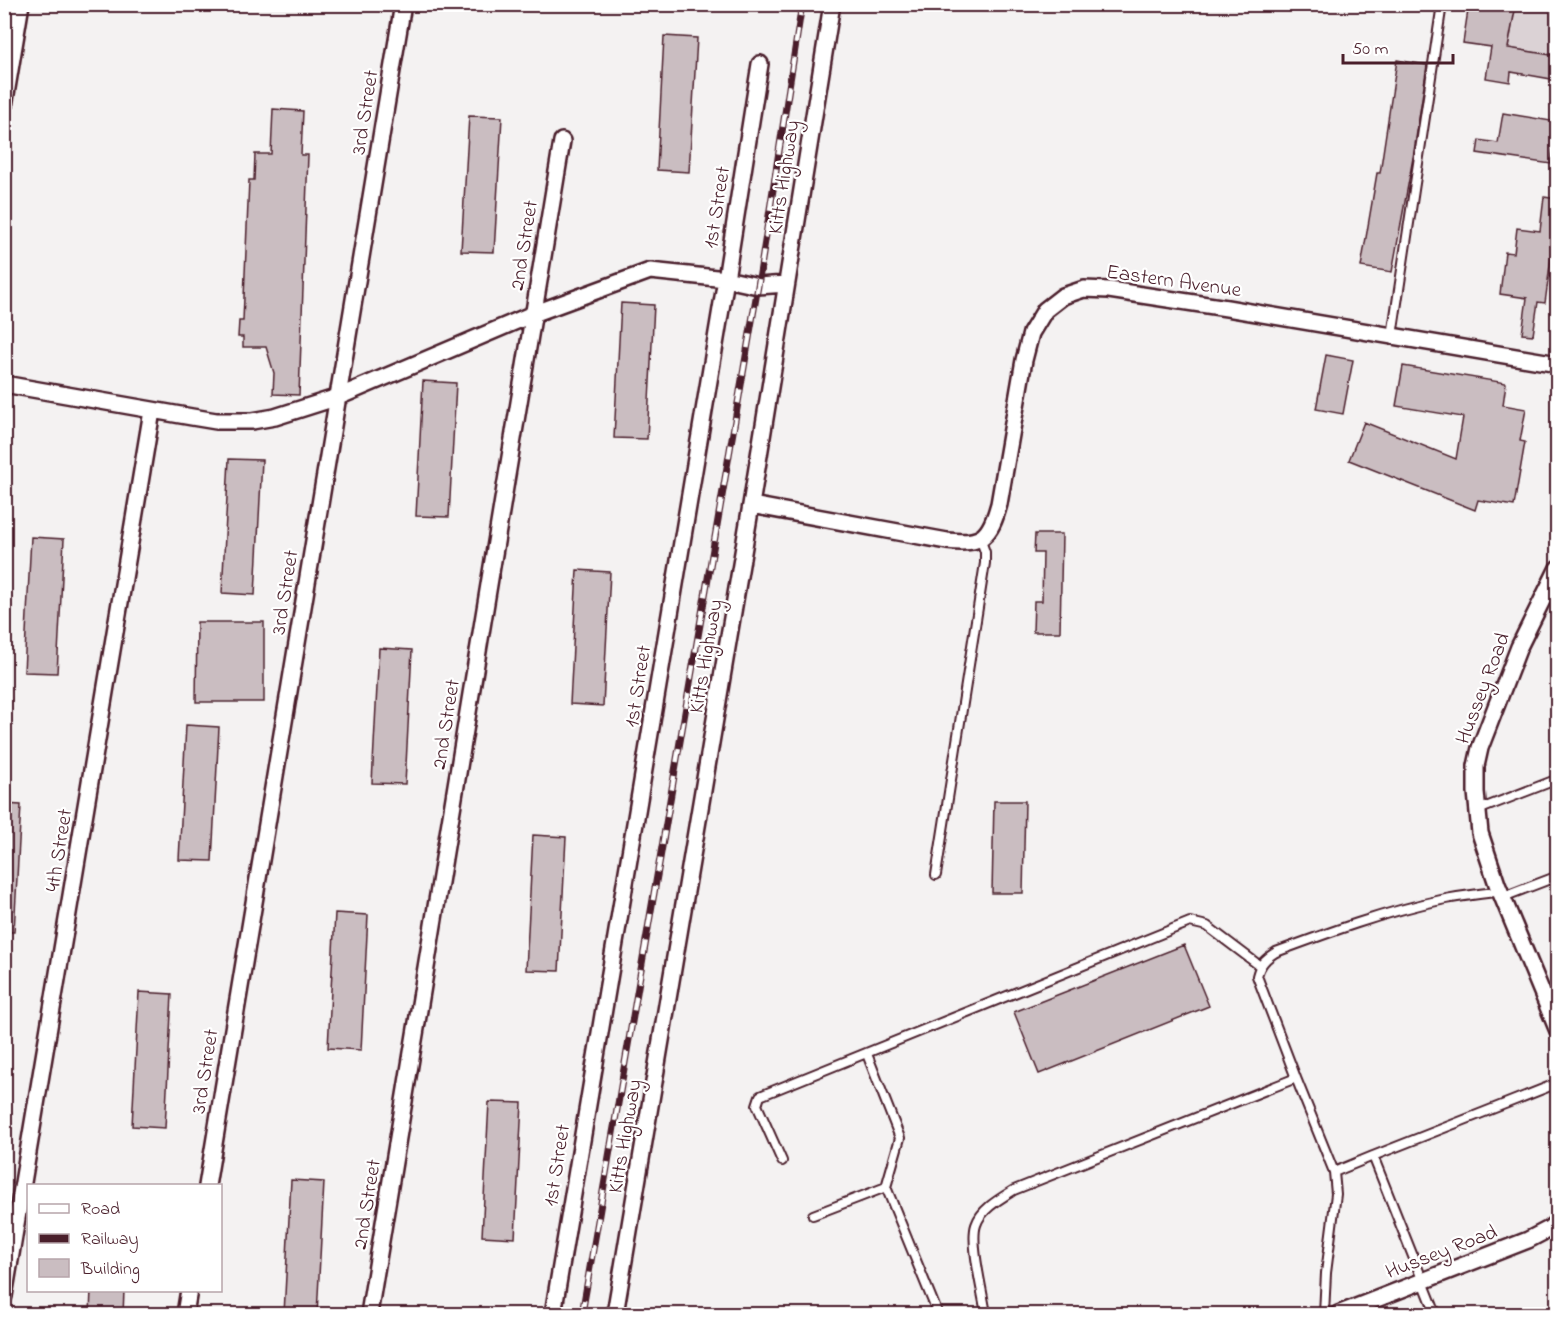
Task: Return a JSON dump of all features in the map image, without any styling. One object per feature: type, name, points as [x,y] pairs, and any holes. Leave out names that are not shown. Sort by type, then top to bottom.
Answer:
[{"type":"street","points":[[4,106],[21,4]]},
{"type":"street","name":"3rd Street","points":[[207,1184],[403,4]]},
{"type":"street","name":"Kitts Highway","points":[[615,1314],[752,505],[832,4]]},
{"type":"street","name":"1st Street","points":[[553,1314],[760,64]]},
{"type":"street","name":"2nd Street","points":[[369,1314],[561,141]]},
{"type":"street","points":[[4,384],[152,411],[216,420],[252,421],[275,417],[338,397],[533,314],[650,271],[726,279],[758,286],[786,284]]},
{"type":"street","name":"Eastern Avenue","points":[[980,538],[993,527],[999,504],[1024,360],[1031,333],[1045,310],[1063,296],[1084,289],[1109,290],[1557,364]]},
{"type":"street","name":"4th Street","points":[[4,1296],[152,411]]},
{"type":"street","points":[[752,505],[947,541],[965,543],[980,538]]},
{"type":"street","name":"Hussey Road","points":[[1557,568],[1519,647],[1480,748],[1476,766],[1480,832],[1502,894],[1557,1031]]},
{"type":"street","name":"Hussey Road","points":[[1338,1314],[1528,1240],[1555,1225]]},
{"type":"street","points":[[185,1314],[189,1292]]},
{"type":"lane","points":[[1392,336],[1442,4]]},
{"type":"lane","points":[[936,875],[985,562],[985,552],[980,538]]},
{"type":"lane","points":[[1477,810],[1557,779]]},
{"type":"lane","points":[[1324,1314],[1326,1273],[1336,1194],[1334,1172],[1260,986],[1257,976],[1260,966],[1276,952],[1346,926],[1443,900],[1502,894],[1557,876]]},
{"type":"lane","points":[[782,1161],[757,1105],[760,1096],[1190,922],[1207,926],[1260,966]]},
{"type":"lane","points":[[867,1054],[900,1138],[886,1187],[938,1314]]},
{"type":"lane","points":[[986,1314],[974,1242],[976,1224],[984,1212],[999,1200],[1014,1190],[1296,1078]]},
{"type":"lane","points":[[1334,1172],[1557,1083]]},
{"type":"lane","points":[[1373,1156],[1436,1314]]},
{"type":"lane","points":[[813,1215],[886,1187]]},
{"type":"shaded area","points":[[1516,5],[1557,5],[1557,56],[1508,48]]},
{"type":"building","points":[[1469,4],[1516,4],[1508,48],[1557,56],[1557,80],[1511,72],[1510,82],[1486,78],[1491,47],[1463,43]]},
{"type":"building","points":[[664,36],[697,38],[689,172],[657,170]]},
{"type":"building","points":[[1397,60],[1427,65],[1392,272],[1361,267],[1377,173],[1380,173]]},
{"type":"building","points":[[273,109],[303,111],[301,155],[308,155],[299,395],[273,394],[274,373],[266,347],[243,347],[243,337],[238,337],[239,321],[243,321],[249,180],[254,180],[255,154],[271,154]]},
{"type":"building","points":[[1503,113],[1557,122],[1551,164],[1477,153],[1479,140],[1498,143]]},
{"type":"building","points":[[469,116],[502,117],[494,252],[461,251]]},
{"type":"building","points":[[1544,197],[1557,199],[1545,303],[1538,302],[1533,335],[1522,334],[1527,298],[1500,294],[1505,252],[1514,253],[1517,228],[1540,231]]},
{"type":"building","points":[[621,303],[654,305],[647,439],[614,438]]},
{"type":"building","points":[[1326,355],[1353,360],[1343,414],[1316,409]]},
{"type":"building","points":[[1403,366],[1506,383],[1503,405],[1526,409],[1520,441],[1525,442],[1514,506],[1478,500],[1475,510],[1349,460],[1364,422],[1456,459],[1463,417],[1396,406]]},
{"type":"building","points":[[423,381],[456,383],[449,517],[416,516]]},
{"type":"building","points":[[229,459],[262,460],[255,595],[222,593]]},
{"type":"building","points":[[1035,534],[1062,534],[1060,632],[1033,632],[1034,601],[1042,601],[1043,553],[1034,553]]},
{"type":"building","points":[[31,537],[64,539],[57,673],[24,672]]},
{"type":"building","points":[[577,570],[610,572],[603,706],[570,704]]},
{"type":"building","points":[[197,622],[264,622],[264,702],[196,702]]},
{"type":"building","points":[[379,648],[412,650],[405,784],[372,783]]},
{"type":"building","points":[[186,725],[219,727],[212,861],[179,860]]},
{"type":"building","points":[[994,801],[1025,801],[1023,893],[992,893]]},
{"type":"building","points":[[4,804],[21,805],[14,932],[4,932]]},
{"type":"building","points":[[533,835],[566,837],[559,971],[526,970]]},
{"type":"building","points":[[335,913],[368,915],[361,1050],[328,1048]]},
{"type":"building","points":[[1184,945],[1209,1006],[1039,1074],[1014,1012]]},
{"type":"building","points":[[139,992],[172,994],[165,1128],[132,1126]]},
{"type":"building","points":[[489,1102],[522,1103],[515,1238],[482,1236]]},
{"type":"building","points":[[291,1180],[324,1182],[317,1314],[284,1314]]},
{"type":"building","points":[[91,1292],[124,1292],[123,1314],[90,1314]]},
{"type":"railway","points":[[582,1314],[758,286],[802,4]]}]
